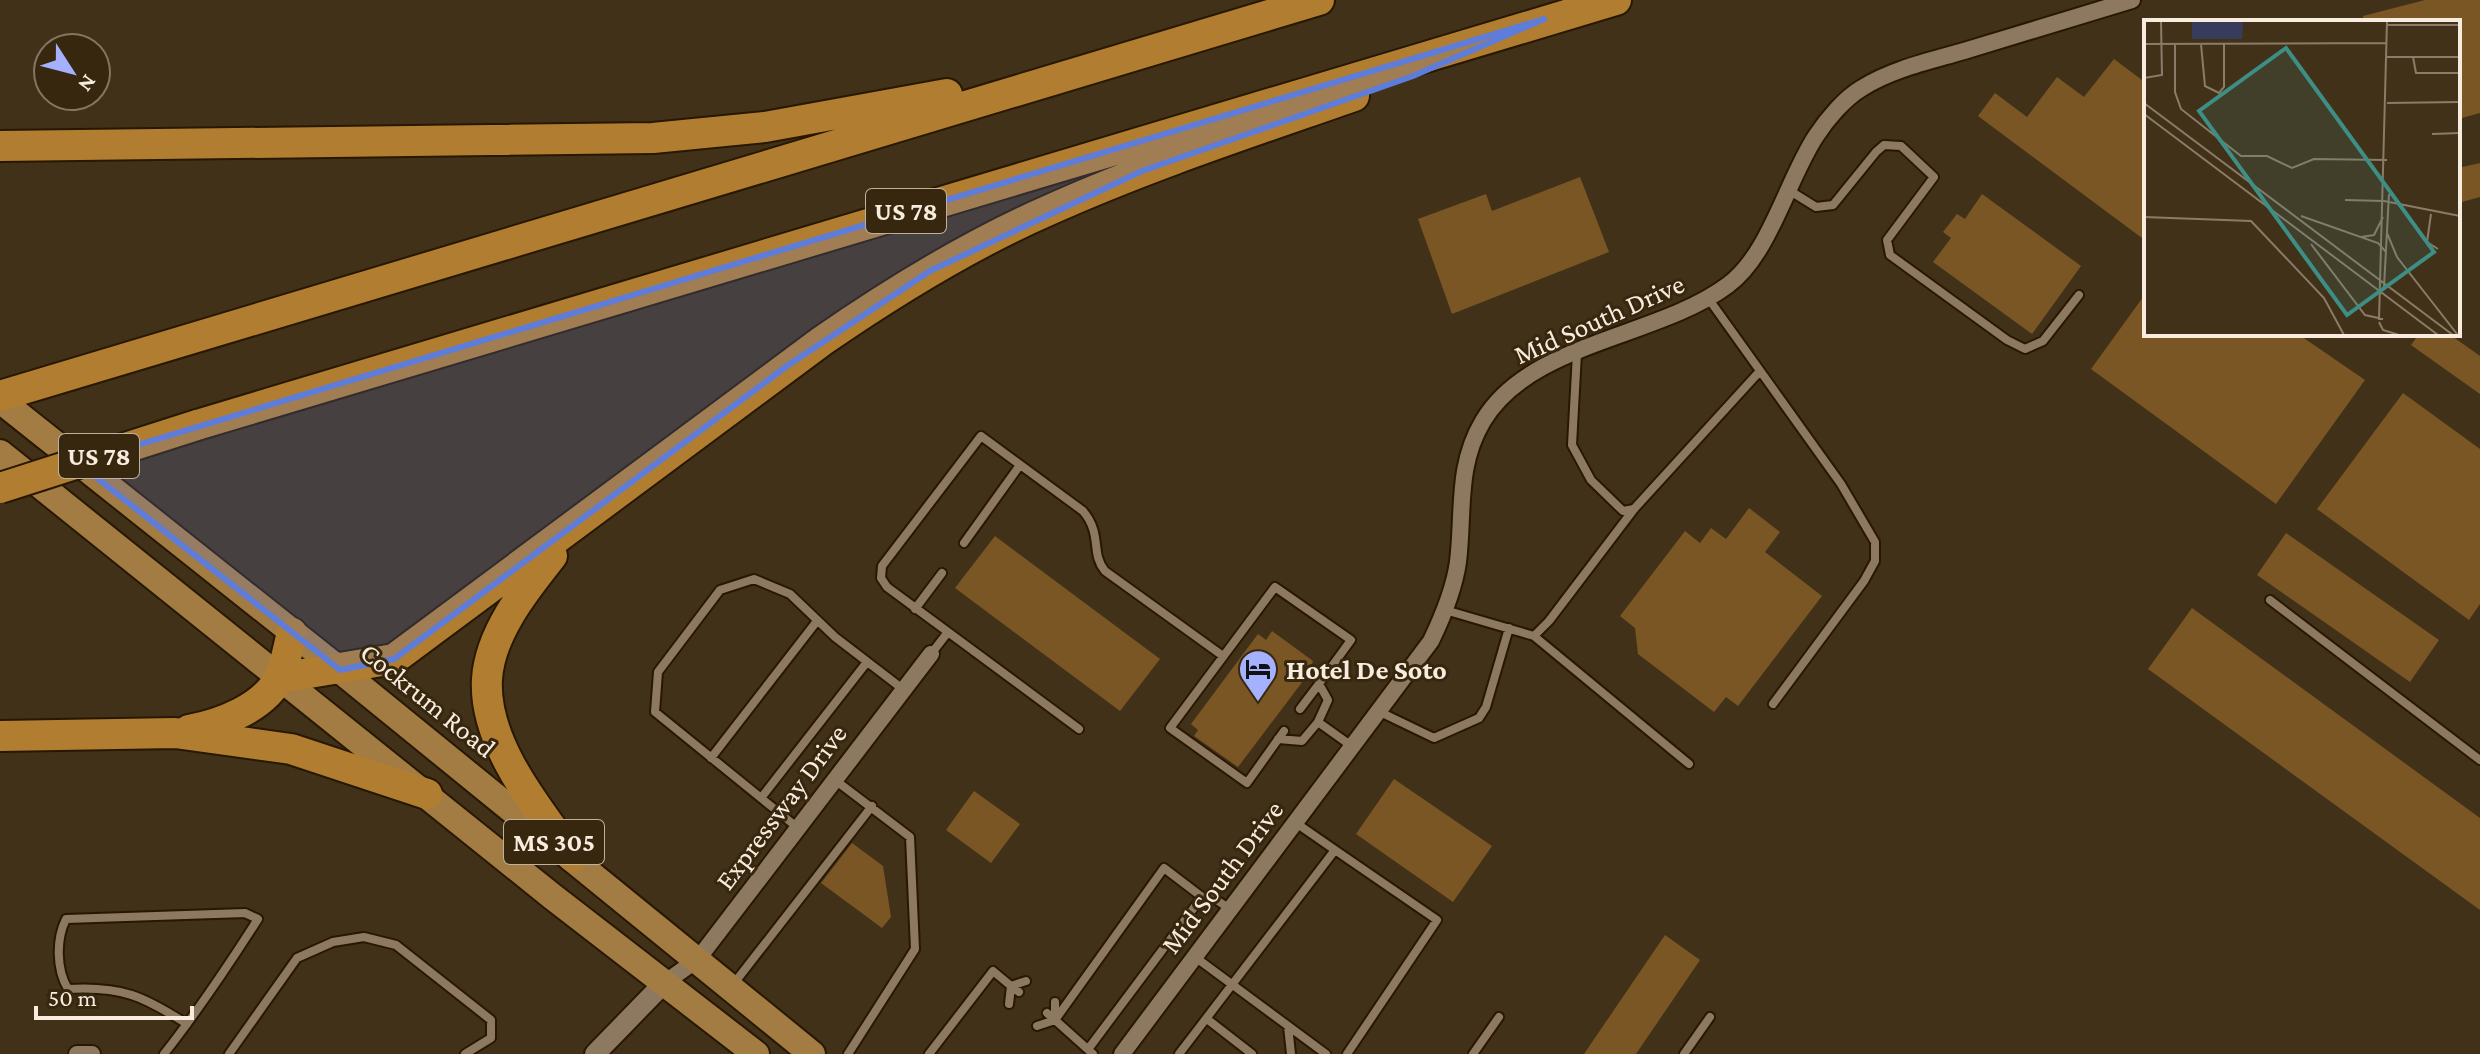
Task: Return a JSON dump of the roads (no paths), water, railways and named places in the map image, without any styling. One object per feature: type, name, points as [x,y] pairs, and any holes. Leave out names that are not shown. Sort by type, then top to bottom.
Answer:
[{"type":"highway","points":[[0,398],[117,360],[1319,0]]},
{"type":"highway","name":"US 78","points":[[0,488],[197,425],[1544,19],[1616,0]]},
{"type":"highway","points":[[279,678],[394,659],[822,341],[874,305],[982,242],[1142,171],[1413,76],[1544,19]]},
{"type":"highway","points":[[0,146],[653,138],[765,127],[861,112],[977,88],[1067,77]]},
{"type":"highway","points":[[572,529],[518,600],[498,641],[487,679],[494,726],[508,765],[573,857]]},
{"type":"highway","points":[[175,733],[214,725],[235,716],[268,692],[279,678],[292,633]]},
{"type":"highway","points":[[0,736],[175,733],[291,749],[427,794]]},
{"type":"main road","name":"Cockrum Road","points":[[0,398],[573,857],[812,1054]]},
{"type":"main road","name":"MS 305","points":[[0,453],[663,984],[756,1054]]},
{"type":"street","name":"Mid South Drive","points":[[1122,1054],[1417,664],[1445,610],[1458,562],[1465,464],[1481,423],[1509,389],[1554,362],[1708,298],[1746,268],[1818,133],[1860,89],[1915,65],[2132,0]]},
{"type":"street","name":"Expressway Drive","points":[[663,984],[698,959],[931,654]]},
{"type":"street","points":[[595,1054],[663,984]]},
{"type":"street","points":[[77,1054],[92,1054]]},
{"type":"lane","points":[[1787,188],[1816,207],[1833,205],[1884,145],[1901,146],[1934,177],[1887,240],[1890,255],[2007,340],[2025,349],[2043,341],[2079,295]]},
{"type":"lane","points":[[1708,298],[1841,484],[1875,542],[1875,561],[1864,581],[1773,704]]},
{"type":"lane","points":[[1577,353],[1572,445],[1591,480],[1623,511],[1634,509]]},
{"type":"lane","points":[[1534,636],[1549,621],[1634,509],[1760,371]]},
{"type":"lane","points":[[1079,729],[915,609],[881,578],[882,566],[890,554],[981,436],[1083,511],[1094,524],[1098,559],[1105,571],[1223,656]]},
{"type":"lane","points":[[964,543],[1020,465]]},
{"type":"lane","points":[[915,609],[942,573]]},
{"type":"lane","points":[[798,828],[655,712],[658,672],[720,590],[754,579],[790,594],[817,621],[904,690]]},
{"type":"lane","points":[[1300,709],[1351,640],[1275,587],[1170,728],[1247,783],[1281,735],[1302,741],[1318,722],[1328,700],[1319,684]]},
{"type":"lane","points":[[2270,600],[2480,760]]},
{"type":"lane","points":[[1445,610],[1534,636],[1689,764]]},
{"type":"lane","points":[[711,758],[817,621]]},
{"type":"lane","points":[[1380,712],[1434,738],[1479,718],[1486,707],[1509,628]]},
{"type":"lane","points":[[931,654],[948,632]]},
{"type":"lane","points":[[761,798],[867,662]]},
{"type":"lane","points":[[1318,722],[1354,748]]},
{"type":"lane","points":[[835,779],[910,837],[915,949],[848,1054]]},
{"type":"lane","points":[[732,987],[872,806]]},
{"type":"lane","points":[[1296,823],[1437,920],[1347,1054]]},
{"type":"lane","points":[[1179,1054],[1335,850]]},
{"type":"lane","points":[[1037,1026],[1055,1020],[1164,868],[1202,897],[1212,897],[1231,909]]},
{"type":"lane","points":[[1047,1013],[1091,1051],[1202,897]]},
{"type":"lane","points":[[164,1054],[187,1024],[258,919],[245,913],[66,919],[58,935],[62,979],[68,989],[120,989],[145,998],[187,1024]]},
{"type":"lane","points":[[229,1054],[297,958],[333,942],[364,937],[396,945],[491,1020],[491,1038],[465,1054]]},
{"type":"lane","points":[[1195,957],[1326,1054]]},
{"type":"lane","points":[[929,1054],[993,971],[1015,989]]},
{"type":"lane","points":[[1009,1004],[1015,989],[1026,981]]},
{"type":"lane","points":[[1055,1002],[1055,1020]]},
{"type":"lane","points":[[1473,1054],[1499,1017]]},
{"type":"lane","points":[[1684,1054],[1710,1017]]},
{"type":"lane","points":[[1207,1019],[1252,1054]]},
{"type":"lane","points":[[1288,1026],[1291,1054]]},
{"type":"place","name":"Hotel De Soto","points":[[1258,703]]}]
